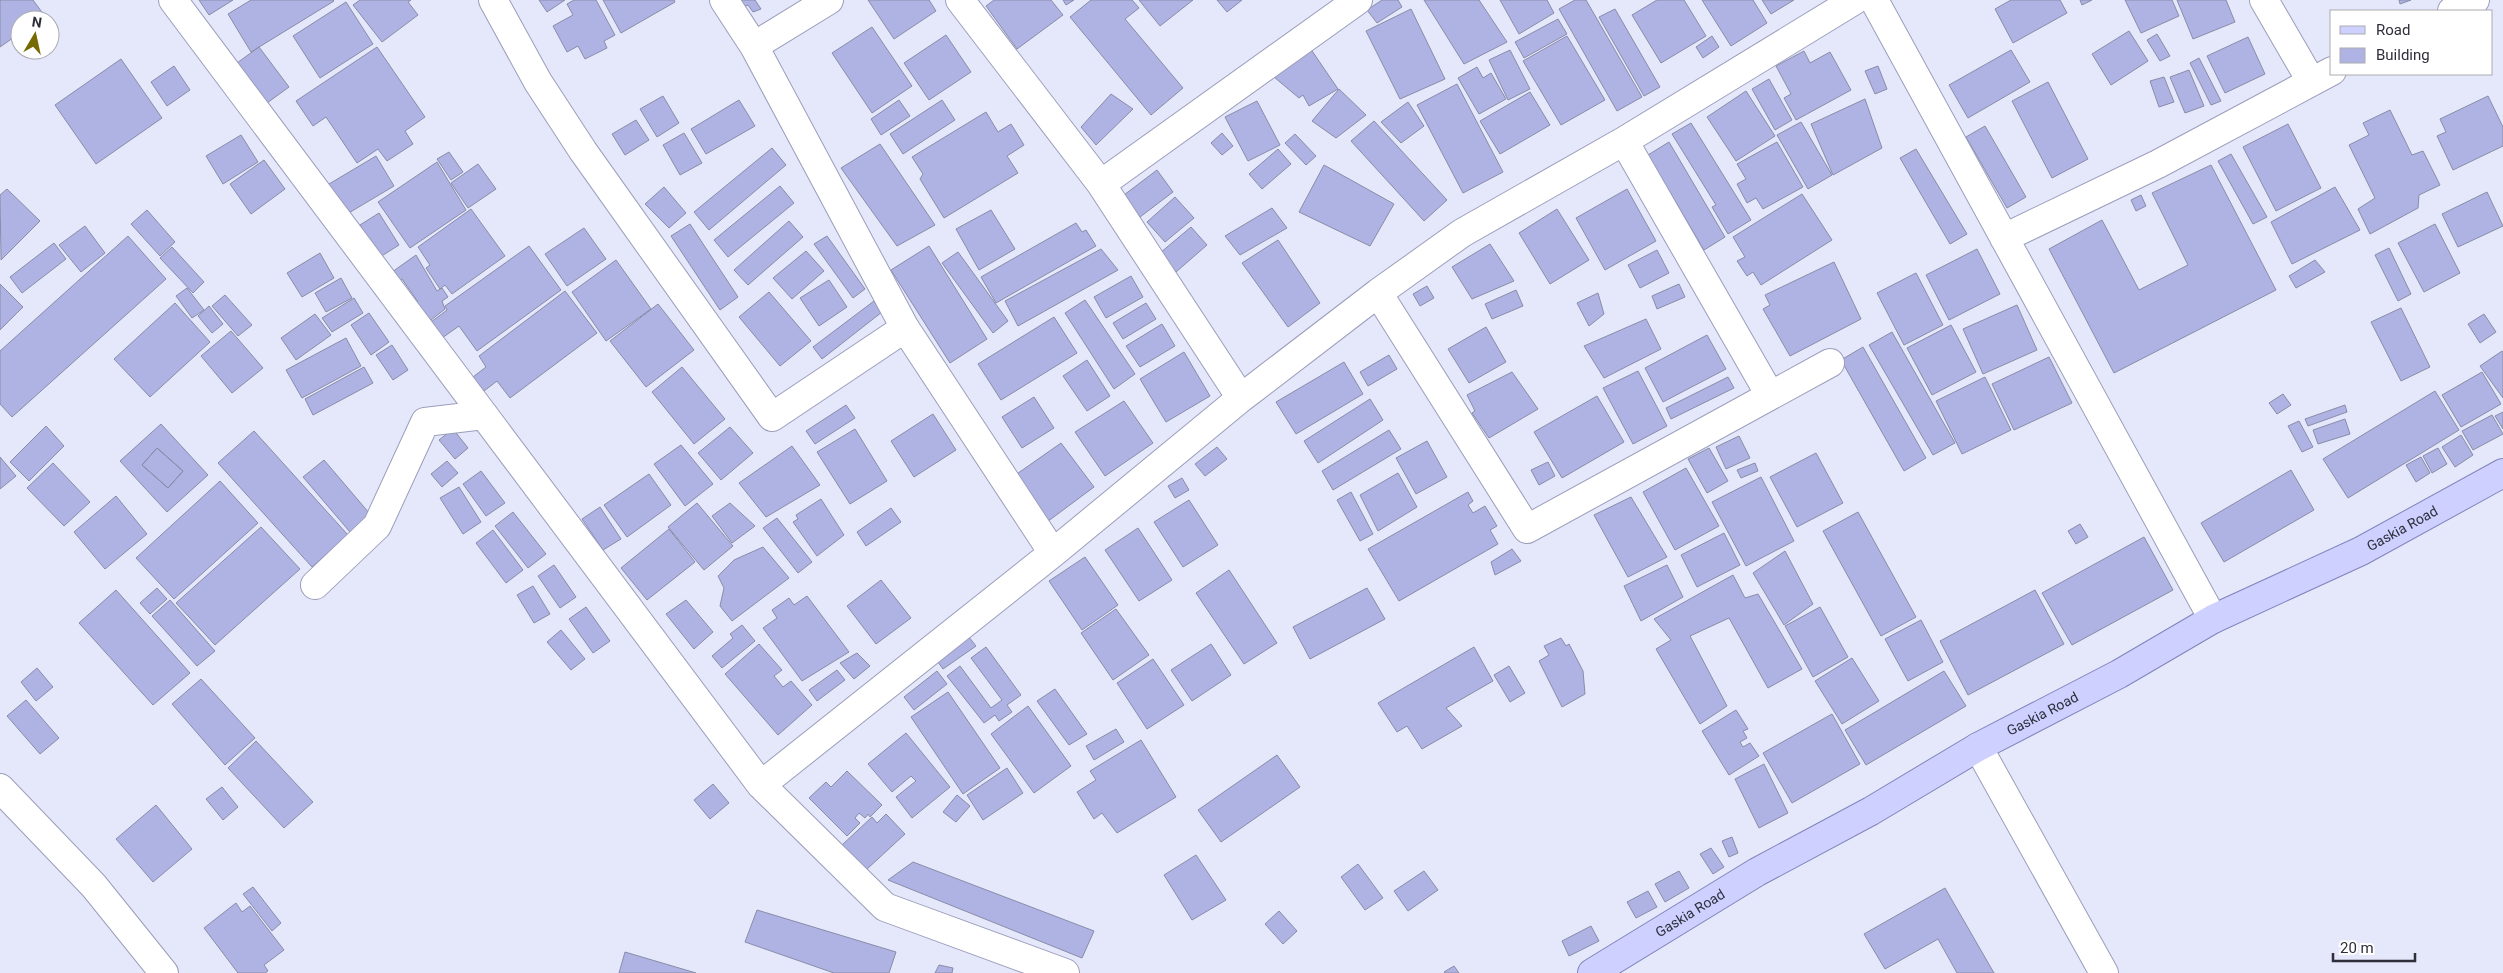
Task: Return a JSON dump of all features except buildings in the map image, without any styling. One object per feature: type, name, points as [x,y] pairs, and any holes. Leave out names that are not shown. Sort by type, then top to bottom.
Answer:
[{"type":"main road","name":"Gaskia Road","points":[[1592,973],[1757,872],[1871,811],[1978,747],[2119,674],[2213,619],[2361,551],[2503,473]]},
{"type":"street","points":[[173,0],[761,785],[885,907],[1065,973]]},
{"type":"street","points":[[492,0],[538,82],[583,151],[772,417],[905,328]]},
{"type":"street","points":[[724,0],[754,46],[905,328],[1053,552]]},
{"type":"street","points":[[754,46],[829,0]]},
{"type":"street","points":[[960,0],[1101,184],[1242,398]]},
{"type":"street","points":[[1101,184],[1358,0]]},
{"type":"street","points":[[761,785],[1053,552],[1242,398],[1378,293],[1462,234],[1624,141],[1855,0]]},
{"type":"street","points":[[1874,0],[2213,619]]},
{"type":"street","points":[[2004,238],[2158,164],[2321,76],[2264,0]]},
{"type":"street","points":[[2454,10],[2475,0]]},
{"type":"street","points":[[1624,141],[1770,395]]},
{"type":"street","points":[[1378,293],[1527,528],[1830,363]]},
{"type":"street","points":[[315,585],[378,526],[425,422],[484,415]]},
{"type":"street","points":[[1978,747],[2104,973]]},
{"type":"street","points":[[0,788],[94,886],[164,973]]}]
